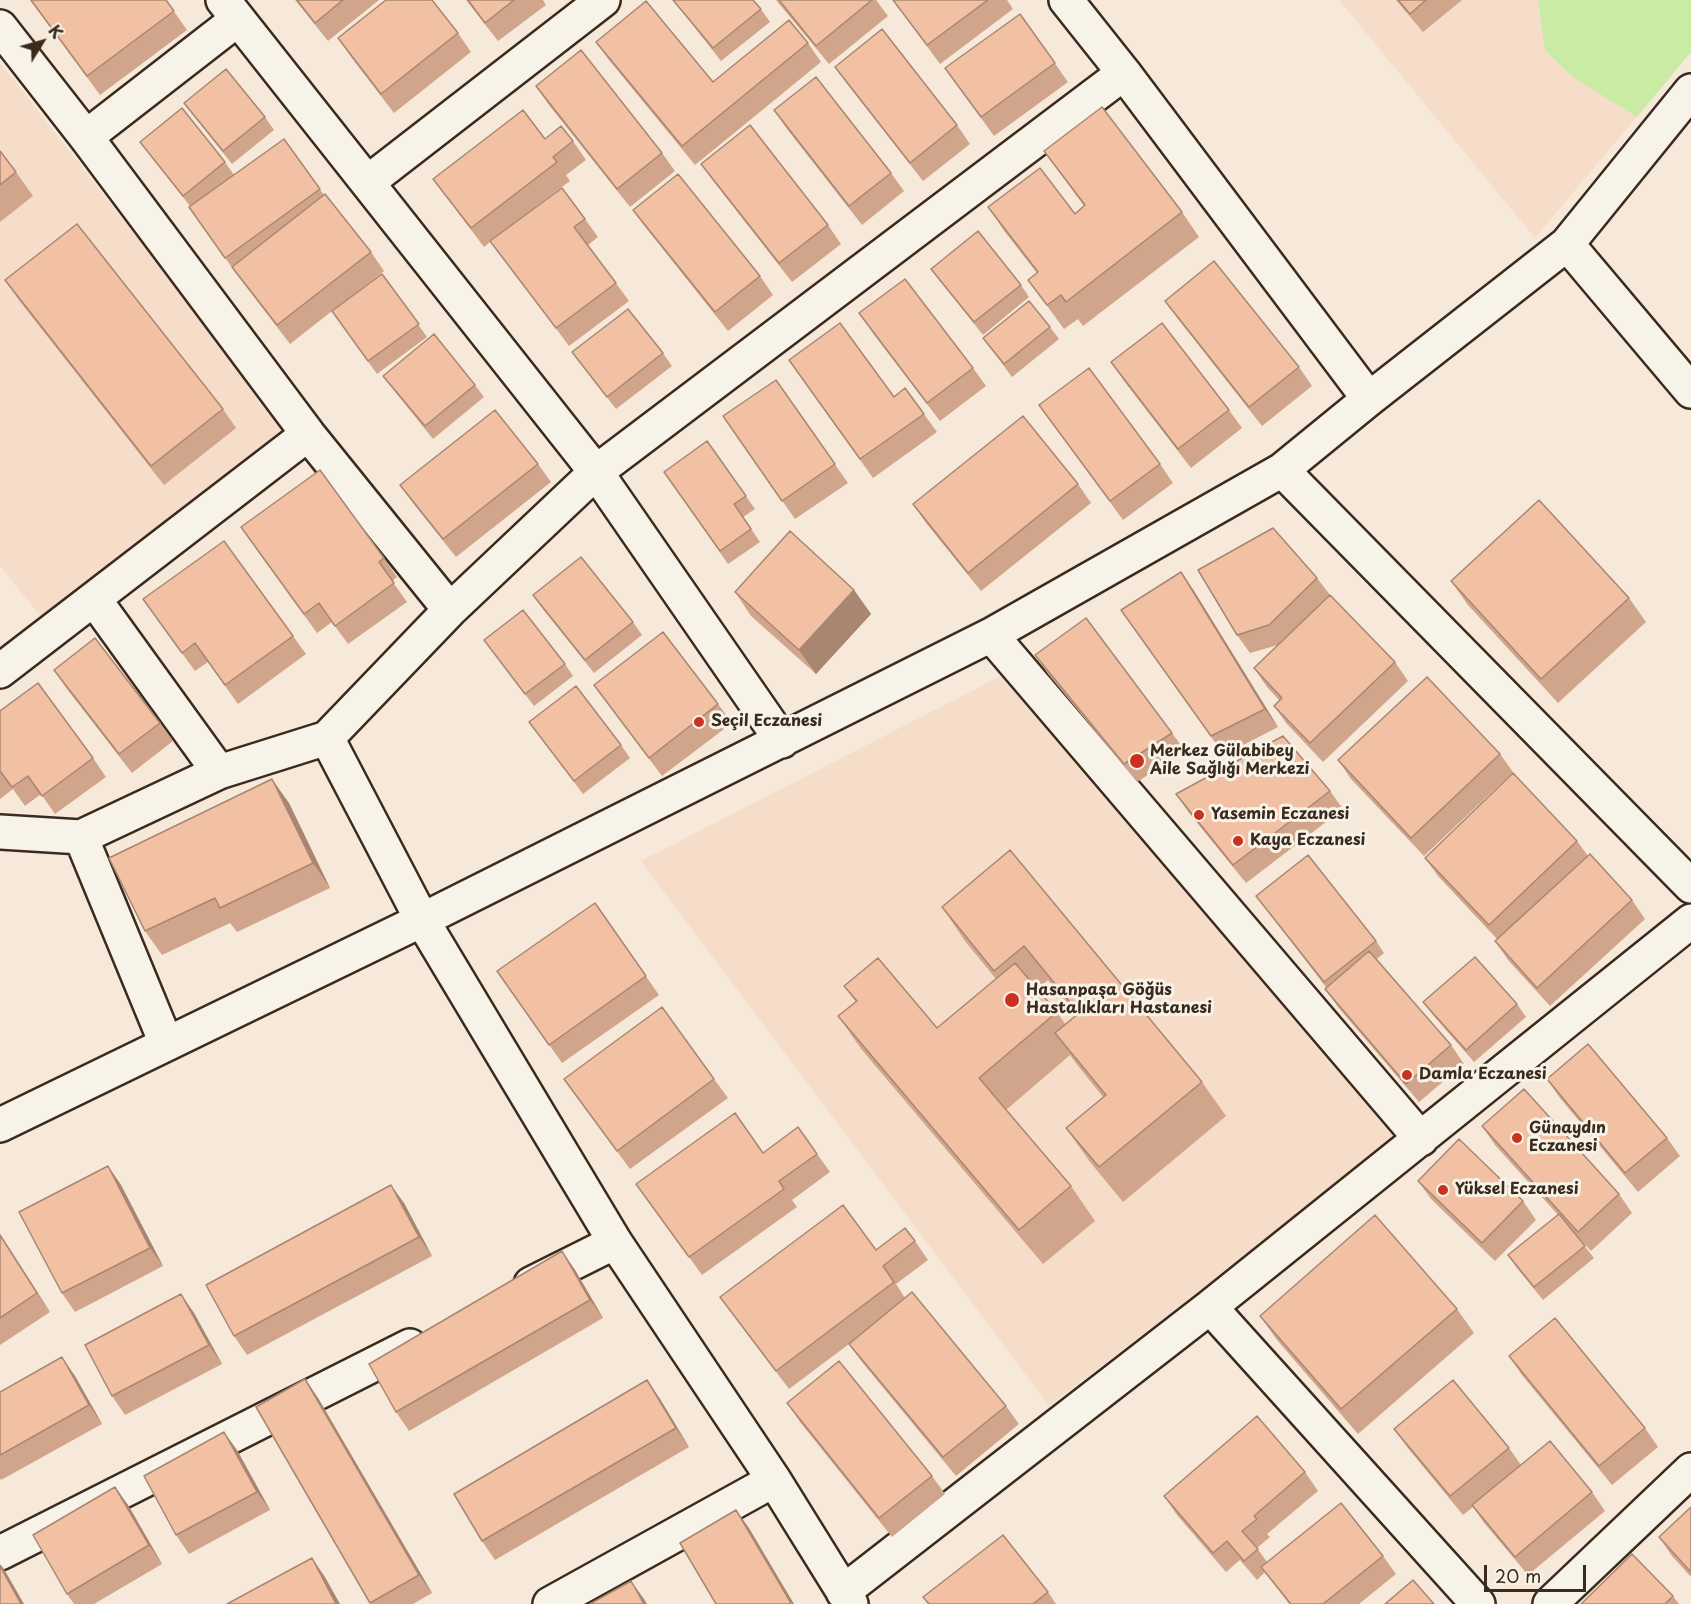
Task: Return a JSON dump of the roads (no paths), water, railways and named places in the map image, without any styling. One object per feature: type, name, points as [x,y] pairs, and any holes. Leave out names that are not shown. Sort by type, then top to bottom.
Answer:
[{"type":"street","points":[[368,182],[603,0]]},
{"type":"street","points":[[1066,0],[1124,73],[1369,399]]},
{"type":"street","points":[[87,137],[230,9],[596,472],[782,741]]},
{"type":"street","points":[[0,27],[87,137],[308,434],[450,610]]},
{"type":"street","points":[[0,832],[81,837],[219,772],[327,738],[450,610],[596,472],[1124,73]]},
{"type":"street","points":[[0,1125],[422,920],[991,635],[1282,470],[1567,244],[1691,91]]},
{"type":"street","points":[[1567,244],[1691,391]]},
{"type":"street","points":[[5,657],[94,599],[308,434]]},
{"type":"street","points":[[1282,470],[1691,886]]},
{"type":"street","points":[[94,599],[219,772]]},
{"type":"street","points":[[991,635],[1421,1139]]},
{"type":"street","points":[[327,738],[422,920],[615,1242],[774,1480],[847,1598],[1691,921]]},
{"type":"street","points":[[81,837],[166,1044]]},
{"type":"street","points":[[509,1295],[615,1242]]},
{"type":"street","points":[[1210,1307],[1478,1604]]},
{"type":"street","points":[[0,1553],[435,1333]]},
{"type":"street","points":[[1550,1604],[1691,1470]]},
{"type":"street","points":[[549,1604],[774,1480]]},
{"type":"place","name":"Seçil Eczanesi","points":[[699,722]]},
{"type":"place","name":"Merkez Gülabibey Aile Sağlığı Merkezi","points":[[1137,761]]},
{"type":"place","name":"Yasemin Eczanesi","points":[[1199,815]]},
{"type":"place","name":"Kaya Eczanesi","points":[[1238,841]]},
{"type":"place","name":"Hasanpaşa Göğüs Hastalıkları Hastanesi","points":[[1012,1000]]},
{"type":"place","name":"Damla Eczanesi","points":[[1407,1075]]},
{"type":"place","name":"Günaydın Eczanesi","points":[[1517,1138]]},
{"type":"place","name":"Yüksel Eczanesi","points":[[1443,1190]]}]
